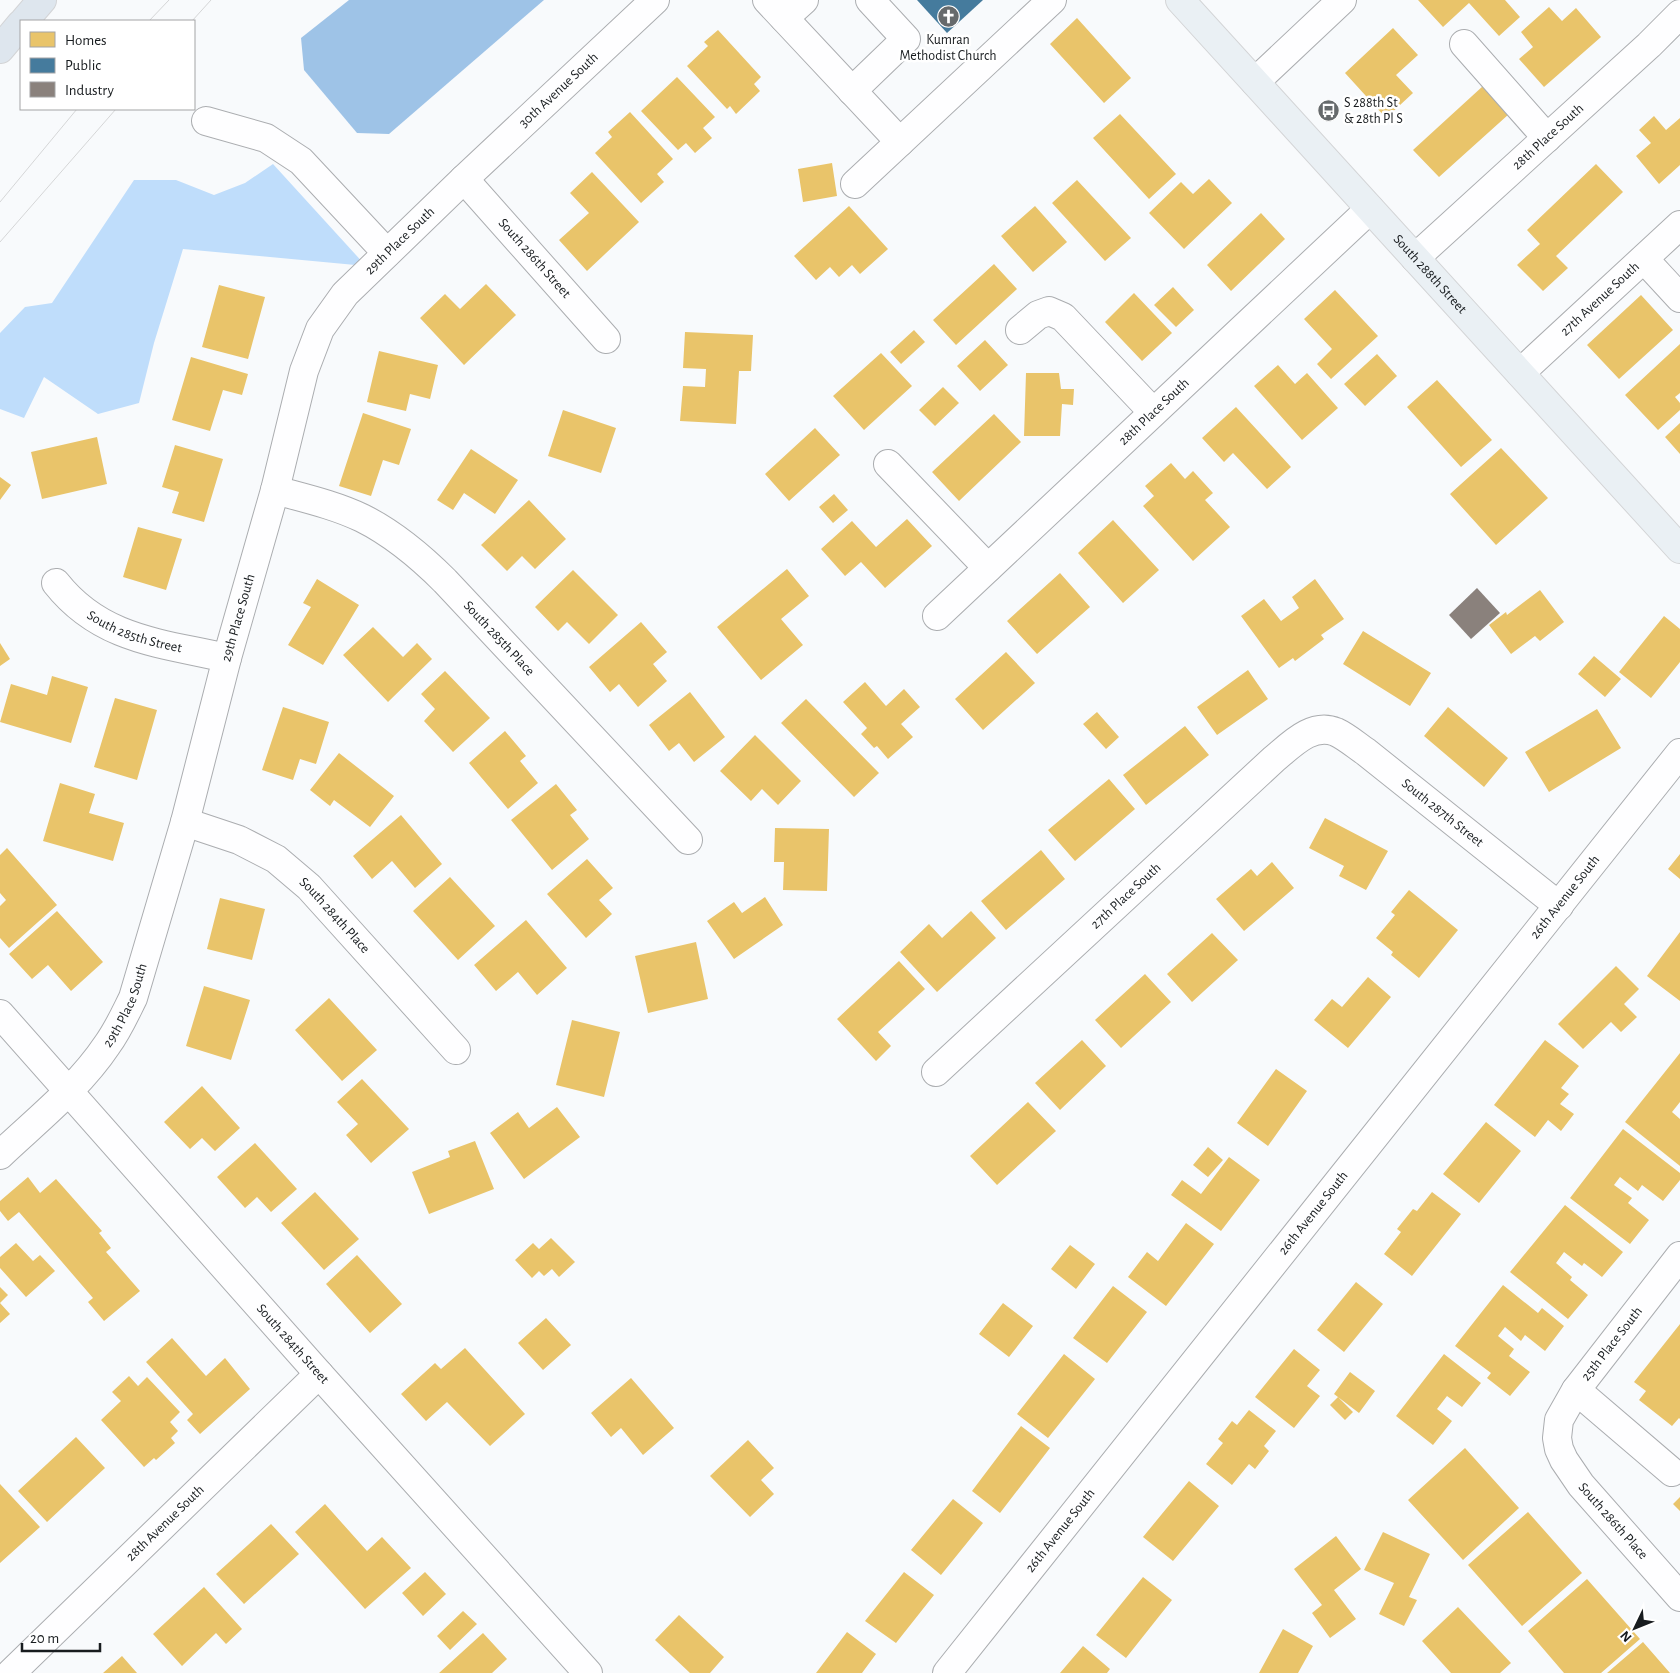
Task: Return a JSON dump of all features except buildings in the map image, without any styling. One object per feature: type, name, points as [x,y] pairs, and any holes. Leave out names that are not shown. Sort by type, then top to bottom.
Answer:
[{"type":"highway","points":[[25,20],[42,0]]},
{"type":"highway","points":[[0,49],[20,25]]},
{"type":"main road","name":"South 288th Street","points":[[1180,0],[1680,549]]},
{"type":"street","name":"30th Avenue South","points":[[464,179],[655,0]]},
{"type":"street","points":[[804,0],[776,9],[900,142]]},
{"type":"street","points":[[852,90],[906,39],[870,0]]},
{"type":"street","points":[[855,184],[1052,0]]},
{"type":"street","points":[[1255,82],[1342,0]]},
{"type":"street","name":"28th Place South","points":[[1415,258],[1649,45],[1680,14]]},
{"type":"street","points":[[1464,44],[1547,138]]},
{"type":"street","points":[[206,121],[266,138],[301,161],[387,253]]},
{"type":"street","name":"29th Place South","points":[[0,1155],[69,1090],[93,1064],[108,1045],[132,998],[185,822],[227,658],[275,490],[304,371],[320,330],[345,294],[464,179]]},
{"type":"street","name":"South 286th Street","points":[[464,179],[606,338]]},
{"type":"street","name":"28th Place South","points":[[937,616],[1370,209]]},
{"type":"street","name":"27th Avenue South","points":[[1520,373],[1680,225]]},
{"type":"street","points":[[1644,259],[1680,298]]},
{"type":"street","points":[[1020,330],[1038,315],[1049,311],[1063,318],[1153,412]]},
{"type":"street","points":[[888,464],[988,568]]},
{"type":"street","name":"South 285th Place","points":[[275,490],[330,506],[361,518],[410,548],[445,581],[688,840]]},
{"type":"street","name":"South 285th Street","points":[[56,583],[78,608],[112,628],[132,636],[227,658]]},
{"type":"street","name":"South 287th Street","points":[[1320,729],[1336,732],[1366,752],[1560,906]]},
{"type":"street","name":"27th Place South","points":[[936,1072],[1274,759],[1300,739],[1320,729]]},
{"type":"street","name":"26th Avenue South","points":[[947,1673],[1680,753]]},
{"type":"street","name":"South 284th Place","points":[[185,822],[239,840],[276,859],[309,887],[456,1050]]},
{"type":"street","name":"South 284th Street","points":[[0,1014],[319,1374],[588,1673]]},
{"type":"street","name":"25th Place South","points":[[1557,1438],[1559,1420],[1576,1390],[1680,1256]]},
{"type":"street","name":"28th Avenue South","points":[[11,1673],[319,1374]]},
{"type":"street","points":[[1576,1390],[1672,1472]]},
{"type":"street","name":"South 286th Place","points":[[1557,1438],[1564,1460],[1580,1485],[1680,1597]]},
{"type":"shaded area","points":[[349,0],[544,0],[389,134],[357,133],[304,70],[301,38]]},
{"type":"shaded area","points":[[273,164],[366,266],[183,249],[154,343],[139,403],[98,414],[44,377],[24,418],[0,409],[0,333],[25,307],[52,303],[134,180],[176,180],[214,195],[245,183]]},
{"type":"tram line","points":[[150,20],[169,0]]},
{"type":"tram line","points":[[193,20],[211,0]]},
{"type":"tram line","points":[[0,202],[76,110]]},
{"type":"tram line","points":[[0,242],[115,110]]},
{"type":"place","name":"Kumran Methodist Church","points":[[948,17]]},
{"type":"place","name":"S 288th St & 28th Pl S","points":[[1328,111]]}]
